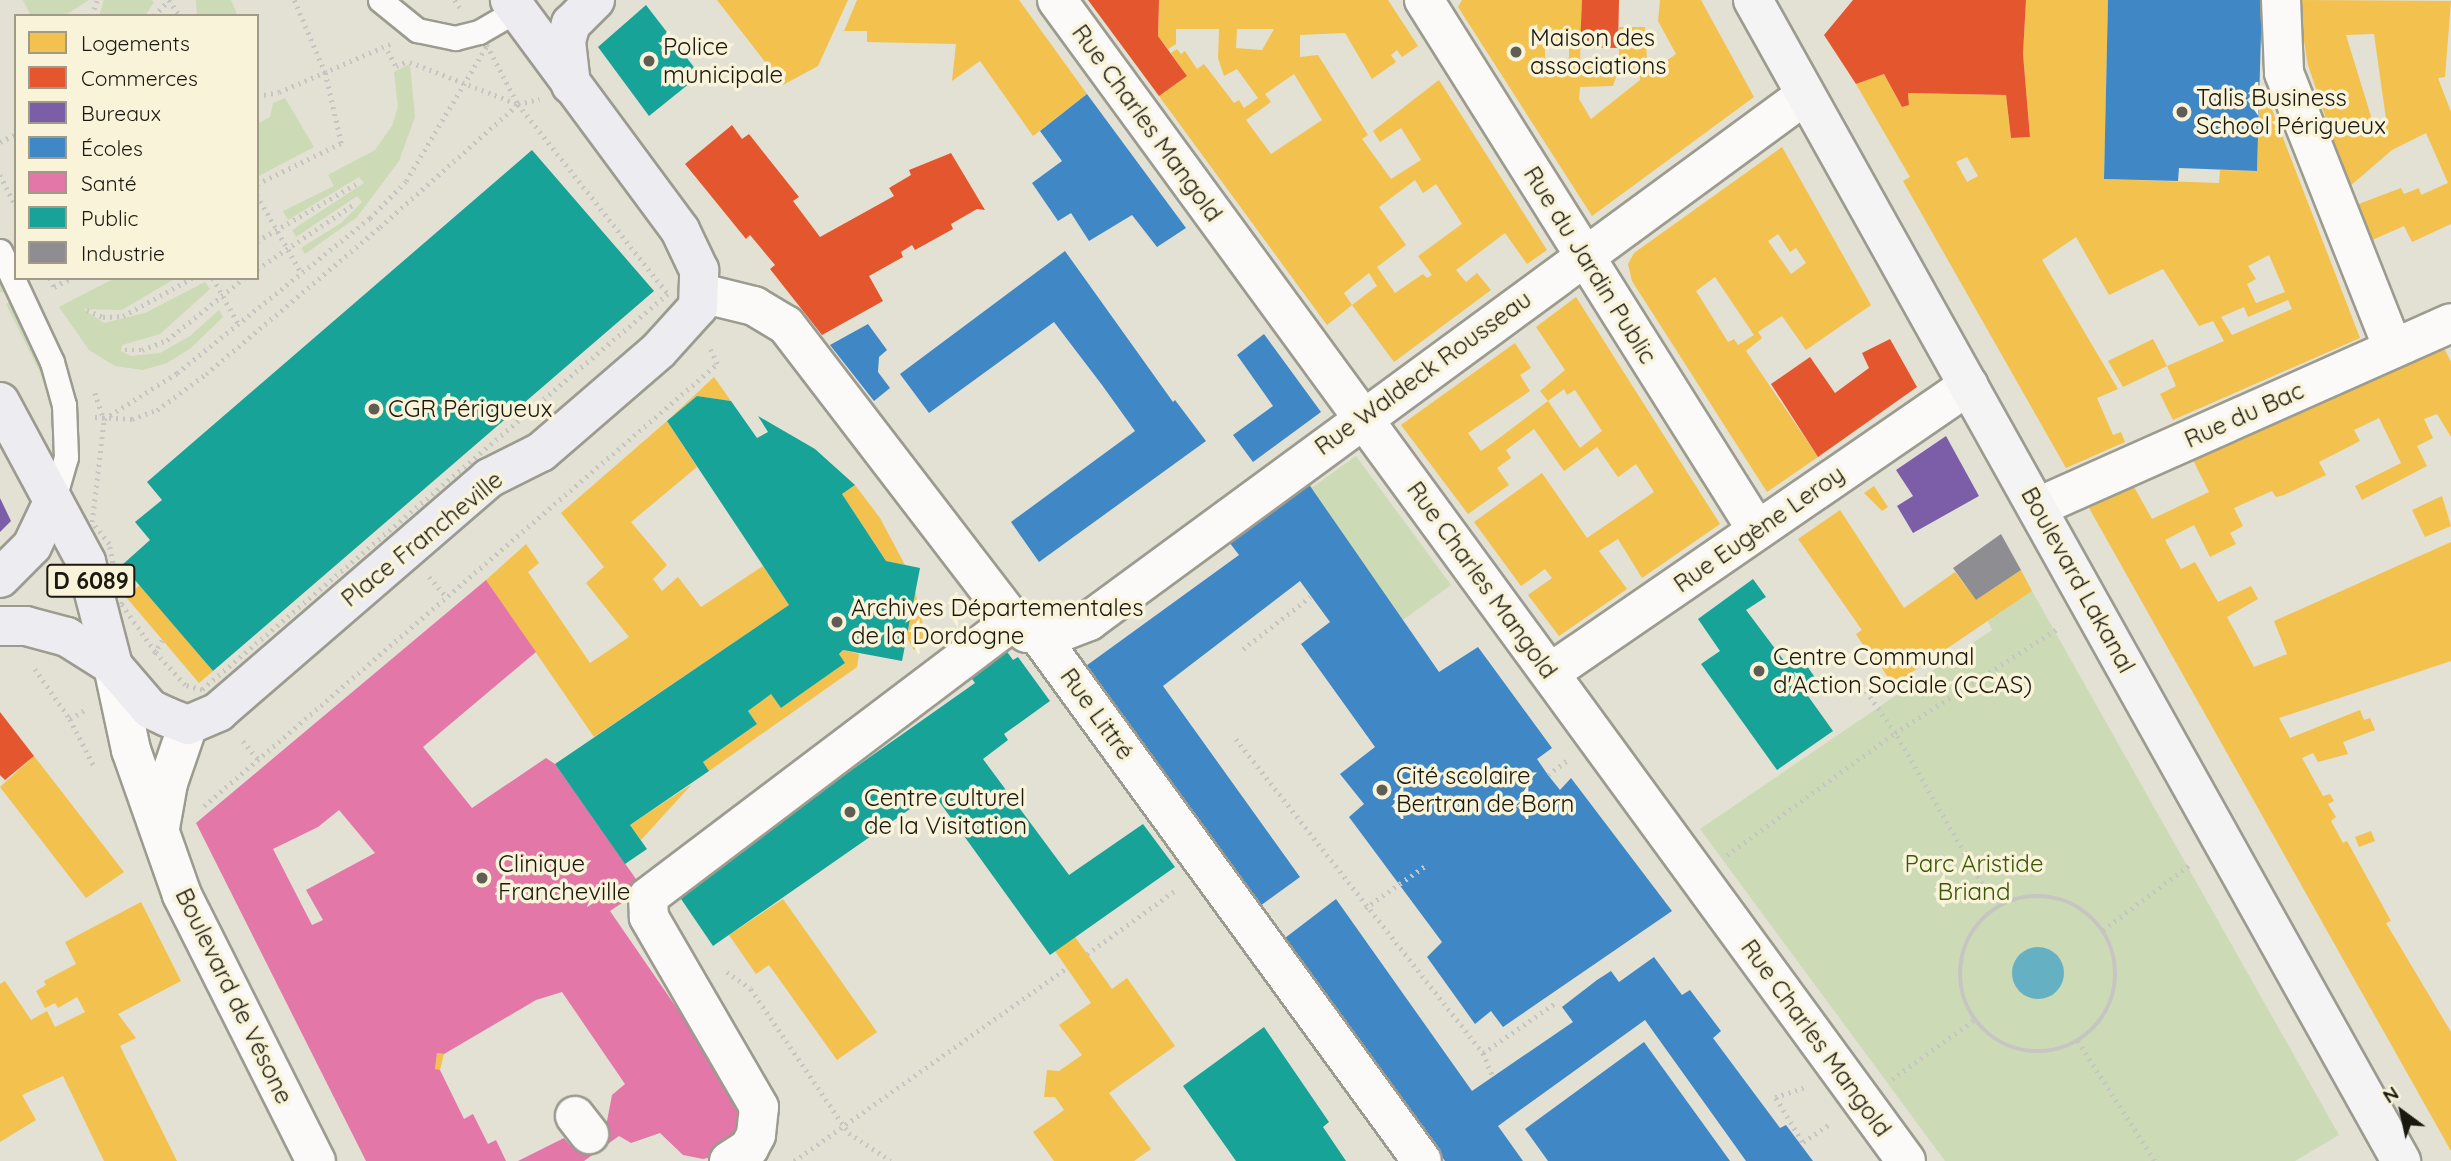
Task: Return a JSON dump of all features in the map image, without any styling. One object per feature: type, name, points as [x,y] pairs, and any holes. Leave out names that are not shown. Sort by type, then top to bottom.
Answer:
[{"type":"main road","points":[[571,85],[566,41],[571,24],[595,0]]},
{"type":"main road","name":"Boulevard Lakanal","points":[[1753,0],[1804,96],[2038,507],[2401,1161]]},
{"type":"main road","points":[[520,3],[571,85],[680,230],[699,270],[701,293]]},
{"type":"main road","name":"Place Francheville","points":[[188,725],[218,712],[489,478],[541,452],[691,320],[701,293]]},
{"type":"main road","name":"D 6089","points":[[0,402],[86,562],[113,666],[150,709],[188,725]]},
{"type":"main road","name":"D 6089","points":[[0,578],[32,546],[53,502]]},
{"type":"main road","points":[[0,626],[26,625],[67,637],[113,666]]},
{"type":"street","name":"Rue Charles Mangold","points":[[1057,0],[1906,1161]]},
{"type":"street","name":"Rue du Jardin Public","points":[[1424,0],[1757,530]]},
{"type":"street","points":[[2281,0],[2284,73],[2393,348]]},
{"type":"street","name":"Rue Waldeck Rousseau","points":[[1025,627],[1053,635],[1089,621],[1363,416],[1804,96]]},
{"type":"street","name":"Rue Littré","points":[[701,293],[754,306],[786,325],[1025,627],[1208,867],[1422,1161]]},
{"type":"street","name":"Rue du Bac","points":[[2038,507],[2451,323]]},
{"type":"street","name":"Rue Eugène Leroy","points":[[1550,673],[1969,385]]},
{"type":"street","points":[[729,1161],[749,1148],[756,1135],[759,1107],[649,917],[648,897],[1025,627]]},
{"type":"street","name":"Boulevard de Vésone","points":[[113,666],[131,750],[182,895],[316,1161]]},
{"type":"street","points":[[160,828],[168,783],[188,725]]},
{"type":"lane","points":[[380,0],[417,30],[455,38],[479,32],[520,3]]},
{"type":"lane","points":[[0,251],[52,362],[64,405],[66,457],[53,502]]},
{"type":"path","points":[[156,14],[169,0]]},
{"type":"path","points":[[259,183],[341,143],[325,73],[294,0]]},
{"type":"path","points":[[487,46],[518,104],[668,294],[202,690],[178,676],[121,604],[109,544],[92,522],[104,419],[177,373],[370,218],[406,181],[487,46]]},
{"type":"path","points":[[259,95],[325,73],[381,48]]},
{"type":"path","points":[[388,51],[396,66],[407,61],[518,104]]},
{"type":"path","points":[[104,419],[145,416],[206,374],[518,104]]},
{"type":"path","points":[[0,174],[14,203]]},
{"type":"path","points":[[259,240],[358,183]]},
{"type":"path","points":[[259,198],[301,272]]},
{"type":"path","points":[[259,268],[354,204]]},
{"type":"path","points":[[51,280],[54,286],[67,280]]},
{"type":"path","points":[[87,310],[103,317],[123,316],[188,280]]},
{"type":"path","points":[[214,280],[238,323]]},
{"type":"path","points":[[125,350],[142,350],[166,340],[241,280]]},
{"type":"path","points":[[195,813],[717,364],[705,337]]},
{"type":"path","points":[[420,565],[447,597]]},
{"type":"path","points":[[1243,649],[1310,597]]},
{"type":"path","points":[[1698,876],[1895,733],[2092,607]]},
{"type":"path","points":[[33,667],[70,719],[99,777]]},
{"type":"path","points":[[1856,677],[1895,733],[1996,908]]},
{"type":"path","points":[[241,739],[258,760]]},
{"type":"path","points":[[1236,739],[1365,908],[1483,1053],[1493,1077]]},
{"type":"path","points":[[2103,930],[2221,841]]},
{"type":"path","points":[[1365,908],[1425,866]]},
{"type":"path","points":[[1087,954],[1208,867]]},
{"type":"path","points":[[2042,896],[2065,900],[2103,930],[2113,952],[2116,978],[2111,1003],[2098,1024],[2078,1041],[2057,1050],[2034,1052],[1990,1037],[1974,1020],[1963,997],[1959,972],[1964,947],[1977,925],[1996,908],[2042,896]]},
{"type":"path","points":[[720,965],[751,989],[844,1127],[891,1161]]},
{"type":"path","points":[[793,1161],[1066,968]]},
{"type":"path","points":[[1483,1053],[1558,1001]]},
{"type":"path","points":[[1862,1101],[1974,1020]]},
{"type":"path","points":[[2078,1041],[2155,1161]]},
{"type":"path","points":[[1807,1087],[1775,1097],[1801,1143],[1819,1131]]},
{"type":"green space","points":[[23,0],[89,0],[67,14],[30,14]]},
{"type":"green space","points":[[104,0],[154,2],[146,14],[100,14]]},
{"type":"green space","points":[[196,0],[231,0],[237,14],[197,14]]},
{"type":"green space","points":[[410,64],[415,117],[399,161],[357,217],[305,254],[301,248],[341,223],[362,202],[357,196],[296,237],[292,230],[364,183],[359,177],[288,220],[283,211],[334,186],[328,175],[375,150],[392,126],[398,107],[394,72]]},
{"type":"green space","points":[[285,98],[314,147],[259,176],[259,123],[270,117],[273,103]]},
{"type":"green space","points":[[0,267],[40,353],[48,389],[6,304],[10,302],[6,293],[0,292]]},
{"type":"green space","points":[[111,280],[173,280],[122,310],[83,309],[104,323],[145,313],[205,282],[210,289],[160,334],[122,345],[121,351],[131,356],[160,353],[190,336],[219,310],[223,317],[191,348],[167,363],[143,370],[115,366],[89,350],[59,307]]},
{"type":"green space","points":[[1356,456],[1451,585],[1403,620],[1308,483],[1313,487]]},
{"type":"green space","name":"Parc Aristide Briand","points":[[2032,591],[2339,1135],[2295,1161],[1945,1161],[1700,829],[1992,630],[1988,621]]},
{"type":"water","points":[[2038,947],[2048,949],[2056,955],[2062,963],[2062,983],[2056,991],[2048,997],[2038,999],[2028,997],[2020,991],[2014,983],[2012,973],[2014,963],[2020,955],[2028,949]]},
{"type":"building: Logements","points":[[717,0],[848,0],[818,66],[783,85]]},
{"type":"building: Logements","points":[[857,0],[1019,0],[1087,94],[1033,136],[980,61],[952,81],[956,44],[867,42],[867,31],[844,31]]},
{"type":"building: Logements","points":[[1159,0],[1388,0],[1418,46],[1402,57],[1397,50],[1391,55],[1396,62],[1372,79],[1345,33],[1300,35],[1300,57],[1318,55],[1368,135],[1362,139],[1391,179],[1421,160],[1401,128],[1380,142],[1373,131],[1439,80],[1547,250],[1527,264],[1505,233],[1456,270],[1466,282],[1477,273],[1491,290],[1394,362],[1352,305],[1327,325],[1159,96],[1187,76],[1171,53],[1177,49],[1181,54],[1185,51],[1197,69],[1204,64],[1234,103],[1239,100],[1244,108],[1258,98],[1237,69],[1224,76],[1218,58],[1219,29],[1176,29],[1176,44],[1168,49],[1158,36]],"holes":[[[1237,29],[1274,29],[1262,50],[1236,48]],[[1294,74],[1322,120],[1271,154],[1246,120],[1271,102],[1265,94]],[[1415,180],[1423,193],[1436,184],[1462,224],[1418,256],[1432,275],[1427,278],[1423,274],[1395,293],[1377,267],[1406,245],[1379,207]],[[1369,273],[1377,286],[1352,305],[1344,293]]]},
{"type":"building: Logements","points":[[1462,0],[1582,0],[1580,62],[1619,68],[1619,27],[1645,27],[1647,61],[1658,67],[1676,54],[1658,21],[1660,0],[1701,0],[1754,97],[1592,216],[1458,7]],"holes":[[[1545,45],[1569,46],[1569,67],[1545,66]],[[1619,68],[1639,68],[1640,80],[1591,119],[1579,99],[1580,87],[1613,86]]]},
{"type":"building: Logements","points":[[2026,0],[2108,0],[2104,179],[2219,183],[2220,170],[2257,171],[2260,86],[2263,86],[2360,338],[2173,420],[2160,394],[2176,386],[2167,366],[2224,341],[2213,321],[2199,326],[2163,269],[2109,295],[2076,237],[2042,260],[2118,389],[2097,398],[2113,435],[2121,432],[2125,442],[2066,468],[1903,181],[1910,177],[1856,84],[1884,74],[1902,107],[1909,105],[1908,93],[2006,95],[2011,138],[2030,137],[2023,54]],"holes":[[[1967,157],[1978,176],[1967,182],[1956,162]],[[2269,255],[2285,292],[2256,303],[2247,284],[2256,279],[2248,266]],[[2288,300],[2292,309],[2232,335],[2221,317],[2244,307],[2248,317]]]},
{"type":"building: Logements","points":[[2297,0],[2451,1],[2445,77],[2438,78],[2451,112],[2451,224],[2412,242],[2404,226],[2370,241],[2356,205],[2401,188],[2404,194],[2419,188],[2421,195],[2448,183],[2426,133],[2392,150],[2349,187],[2308,65]],"holes":[[[2374,34],[2386,119],[2373,123],[2346,35]]]},
{"type":"building: Logements","points":[[1782,147],[1871,305],[1806,350],[1782,316],[1758,332],[1762,338],[1746,351],[1818,457],[1767,492],[1632,281],[1628,264],[1634,253]],"holes":[[[1778,234],[1790,252],[1796,248],[1806,263],[1791,274],[1768,241]],[[1715,277],[1754,335],[1738,345],[1734,339],[1728,342],[1696,291]]]},
{"type":"building: Logements","points":[[1576,297],[1720,524],[1642,578],[1618,539],[1599,551],[1627,589],[1559,636],[1528,595],[1552,578],[1545,569],[1521,586],[1474,522],[1542,473],[1587,538],[1654,492],[1636,464],[1618,477],[1597,447],[1564,471],[1534,429],[1506,450],[1511,458],[1497,468],[1509,485],[1468,514],[1401,425],[1515,343],[1531,368],[1520,375],[1530,391],[1468,433],[1481,451],[1494,442],[1548,401],[1540,391],[1565,370],[1536,327]],"holes":[[[1564,389],[1567,395],[1575,390],[1602,431],[1580,448],[1548,401]]]},
{"type":"building: Logements","points":[[2153,339],[2167,366],[2123,387],[2108,361]]},
{"type":"building: Logements","points":[[2444,348],[2451,362],[2451,437],[2437,414],[2424,419],[2433,438],[2417,446],[2427,466],[2362,500],[2355,486],[2401,463],[2379,418],[2354,430],[2360,441],[2319,462],[2326,475],[2284,495],[2276,497],[2272,491],[2234,508],[2243,526],[2230,533],[2236,544],[2210,557],[2194,525],[2165,540],[2181,569],[2195,562],[2218,602],[2251,586],[2258,599],[2227,617],[2254,667],[2287,654],[2274,621],[2451,542],[2451,661],[2279,718],[2290,738],[2360,710],[2364,720],[2370,718],[2375,730],[2343,742],[2348,754],[2318,762],[2313,753],[2302,758],[2323,796],[2330,794],[2334,801],[2328,804],[2336,817],[2331,821],[2343,843],[2347,841],[2391,921],[2386,923],[2451,1032],[2451,1151],[2089,508],[2134,487],[2152,519],[2209,492],[2193,460]]},
{"type":"building: Logements","points":[[714,377],[731,401],[697,396],[667,421]]},
{"type":"building: Logements","points":[[667,421],[697,467],[631,522],[667,565],[653,579],[662,591],[678,577],[701,607],[763,566],[789,605],[594,737],[486,580],[526,544],[539,563],[528,572],[590,663],[629,637],[586,583],[604,567],[561,513]]},
{"type":"building: Logements","points":[[855,485],[880,518],[905,565],[886,561],[842,494]]},
{"type":"building: Logements","points":[[1874,486],[1888,507],[1882,511],[1864,493]]},
{"type":"building: Logements","points":[[2442,496],[2451,526],[2425,537],[2412,510]]},
{"type":"building: Logements","points":[[1840,510],[1904,608],[1955,572],[1976,600],[2021,570],[2032,591],[1893,685],[1880,665],[1877,667],[1856,634],[1862,630],[1798,539]]},
{"type":"building: Logements","points":[[140,585],[213,671],[199,683],[126,597]]},
{"type":"building: Logements","points":[[915,591],[924,629],[924,643],[914,650],[907,638]]},
{"type":"building: Logements","points":[[843,650],[859,654],[857,667],[709,771],[703,762],[757,724],[748,711],[771,694],[781,708],[845,663],[839,654]]},
{"type":"building: Logements","points":[[34,756],[124,872],[86,898],[0,787]]},
{"type":"building: Logements","points":[[692,784],[641,840],[630,825]]},
{"type":"building: Logements","points":[[2371,831],[2375,841],[2359,847],[2355,837]]},
{"type":"building: Logements","points":[[783,899],[877,1032],[837,1060],[769,965],[756,974],[729,935]]},
{"type":"building: Logements","points":[[141,902],[181,981],[118,1014],[136,1038],[120,1046],[177,1161],[104,1161],[63,1076],[22,1095],[36,1120],[0,1142],[0,984],[5,981],[31,1020],[47,1011],[55,1027],[85,1012],[77,997],[58,1008],[55,1003],[45,1008],[36,991],[46,985],[44,981],[76,964],[65,942]]},
{"type":"building: Logements","points":[[1075,937],[1112,989],[1127,978],[1175,1046],[1109,1093],[1151,1149],[1134,1161],[1054,1161],[1033,1132],[1064,1110],[1055,1097],[1044,1097],[1047,1070],[1059,1071],[1082,1055],[1059,1025],[1091,1003],[1055,951]]},
{"type":"building: Logements","points":[[437,1053],[444,1054],[440,1070],[435,1069]]},
{"type":"building: Commerces","points":[[1088,0],[1159,0],[1158,36],[1187,76],[1159,96]]},
{"type":"building: Commerces","points":[[1582,0],[1619,0],[1618,48],[1580,47]]},
{"type":"building: Commerces","points":[[1853,0],[2026,0],[2023,54],[2030,137],[2011,138],[2006,95],[1908,93],[1909,105],[1902,107],[1884,74],[1856,84],[1824,35]]},
{"type":"building: Commerces","points":[[732,125],[742,139],[749,134],[799,197],[793,201],[820,237],[894,196],[889,188],[911,175],[909,170],[951,153],[985,210],[977,209],[951,224],[953,229],[915,250],[912,245],[901,252],[903,257],[869,276],[883,301],[822,335],[770,269],[775,265],[750,235],[746,239],[685,164]]},
{"type":"building: Commerces","points":[[1890,339],[1917,387],[1818,457],[1771,384],[1810,357],[1835,393],[1869,368],[1862,353]]},
{"type":"building: Commerces","points":[[0,712],[34,756],[5,780],[0,775]]},
{"type":"building: Bureaux","points":[[1946,436],[1979,496],[1913,533],[1897,506],[1913,496],[1896,470]]},
{"type":"building: Bureaux","points":[[0,498],[11,521],[0,532]]},
{"type":"building: Écoles","name":"Talis Business School Périgueux","points":[[2108,0],[2262,0],[2257,171],[2179,168],[2178,181],[2104,179]]},
{"type":"building: Écoles","points":[[1087,94],[1186,228],[1157,247],[1132,215],[1089,241],[1071,213],[1058,221],[1032,183],[1062,161],[1040,131]]},
{"type":"building: Écoles","points":[[1065,251],[1173,402],[1175,400],[1206,441],[1039,562],[1011,522],[1135,431],[1102,385],[1054,322],[929,413],[900,374]]},
{"type":"building: Écoles","points":[[868,324],[887,350],[879,357],[878,372],[890,388],[874,401],[830,345]]},
{"type":"building: Écoles","points":[[1264,334],[1321,412],[1253,462],[1233,435],[1273,406],[1237,355]]},
{"type":"building: Écoles","points":[[1308,483],[1439,672],[1478,647],[1552,748],[1537,759],[1548,775],[1560,790],[1571,778],[1672,911],[1503,1027],[1491,1011],[1475,1024],[1427,957],[1442,942],[1349,817],[1364,804],[1340,774],[1375,747],[1301,644],[1330,622],[1300,581],[1163,686],[1300,877],[1256,909],[1079,671],[1239,555],[1226,538]]},
{"type":"building: Écoles","points":[[1336,899],[1472,1091],[1573,1022],[1562,1007],[1597,980],[1611,971],[1619,982],[1654,957],[1682,995],[1690,990],[1721,1031],[1713,1038],[1780,1128],[1786,1125],[1813,1161],[1746,1161],[1645,1020],[1498,1126],[1523,1161],[1445,1161],[1285,938]]},
{"type":"building: Écoles","points":[[1644,1042],[1730,1161],[1548,1161],[1525,1129]]},
{"type":"building: Santé","name":"Clinique Francheville","points":[[486,580],[536,652],[423,747],[472,808],[546,758],[555,764],[643,889],[610,911],[727,1081],[743,1112],[736,1142],[716,1156],[703,1159],[683,1155],[660,1133],[631,1143],[619,1136],[584,1161],[518,1161],[564,1138],[570,1145],[607,1121],[612,1095],[625,1084],[562,992],[536,1000],[444,1054],[437,1053],[435,1069],[440,1070],[464,1119],[473,1114],[488,1144],[496,1140],[506,1161],[366,1161],[196,823]],"holes":[[[339,810],[375,853],[306,890],[323,920],[312,925],[273,849],[318,827]]]},
{"type":"building: Public","name":"Police municipale","points":[[646,5],[700,75],[649,116],[598,47]]},
{"type":"building: Public","name":"CGR Périgueux","points":[[532,150],[654,291],[213,671],[122,565],[150,540],[135,522],[162,500],[147,482]]},
{"type":"building: Public","name":"Archives Départementales de la Dordogne","points":[[697,396],[731,401],[757,438],[768,432],[758,416],[815,449],[855,485],[842,494],[886,561],[920,568],[902,661],[843,650],[839,654],[845,663],[781,708],[771,694],[748,711],[757,724],[703,762],[709,771],[630,825],[647,849],[625,864],[555,764],[789,605],[667,421]]},
{"type":"building: Public","name":"Centre Communal d'Action Sociale (CCAS)","points":[[1753,579],[1766,597],[1746,610],[1785,662],[1798,653],[1816,679],[1803,689],[1833,731],[1777,770],[1701,664],[1720,651],[1698,619]]},
{"type":"building: Public","name":"Centre culturel de la Visitation","points":[[1005,649],[1013,660],[1018,657],[1050,701],[1004,734],[1008,740],[983,759],[1069,875],[1143,824],[1175,867],[1050,955],[933,793],[713,946],[677,893],[975,683],[969,675]]},
{"type":"building: Public","points":[[1264,1027],[1329,1122],[1323,1127],[1346,1161],[1236,1161],[1183,1086]]},
{"type":"building: Industrie","points":[[2001,534],[2021,570],[1976,600],[1953,568]]},
{"type":"place","name":"Maison des associations","points":[[1516,52]]},
{"type":"place","name":"Police municipale","points":[[649,61]]},
{"type":"place","name":"Talis Business School Périgueux","points":[[2182,112]]},
{"type":"place","name":"CGR Périgueux","points":[[374,409]]},
{"type":"place","name":"Archives Départementales de la Dordogne","points":[[837,622]]},
{"type":"place","name":"Centre Communal d'Action Sociale (CCAS)","points":[[1759,671]]},
{"type":"place","name":"Cité scolaire Bertran de Born","points":[[1382,790]]},
{"type":"place","name":"Centre culturel de la Visitation","points":[[850,812]]},
{"type":"place","name":"Clinique Francheville","points":[[482,878]]}]
